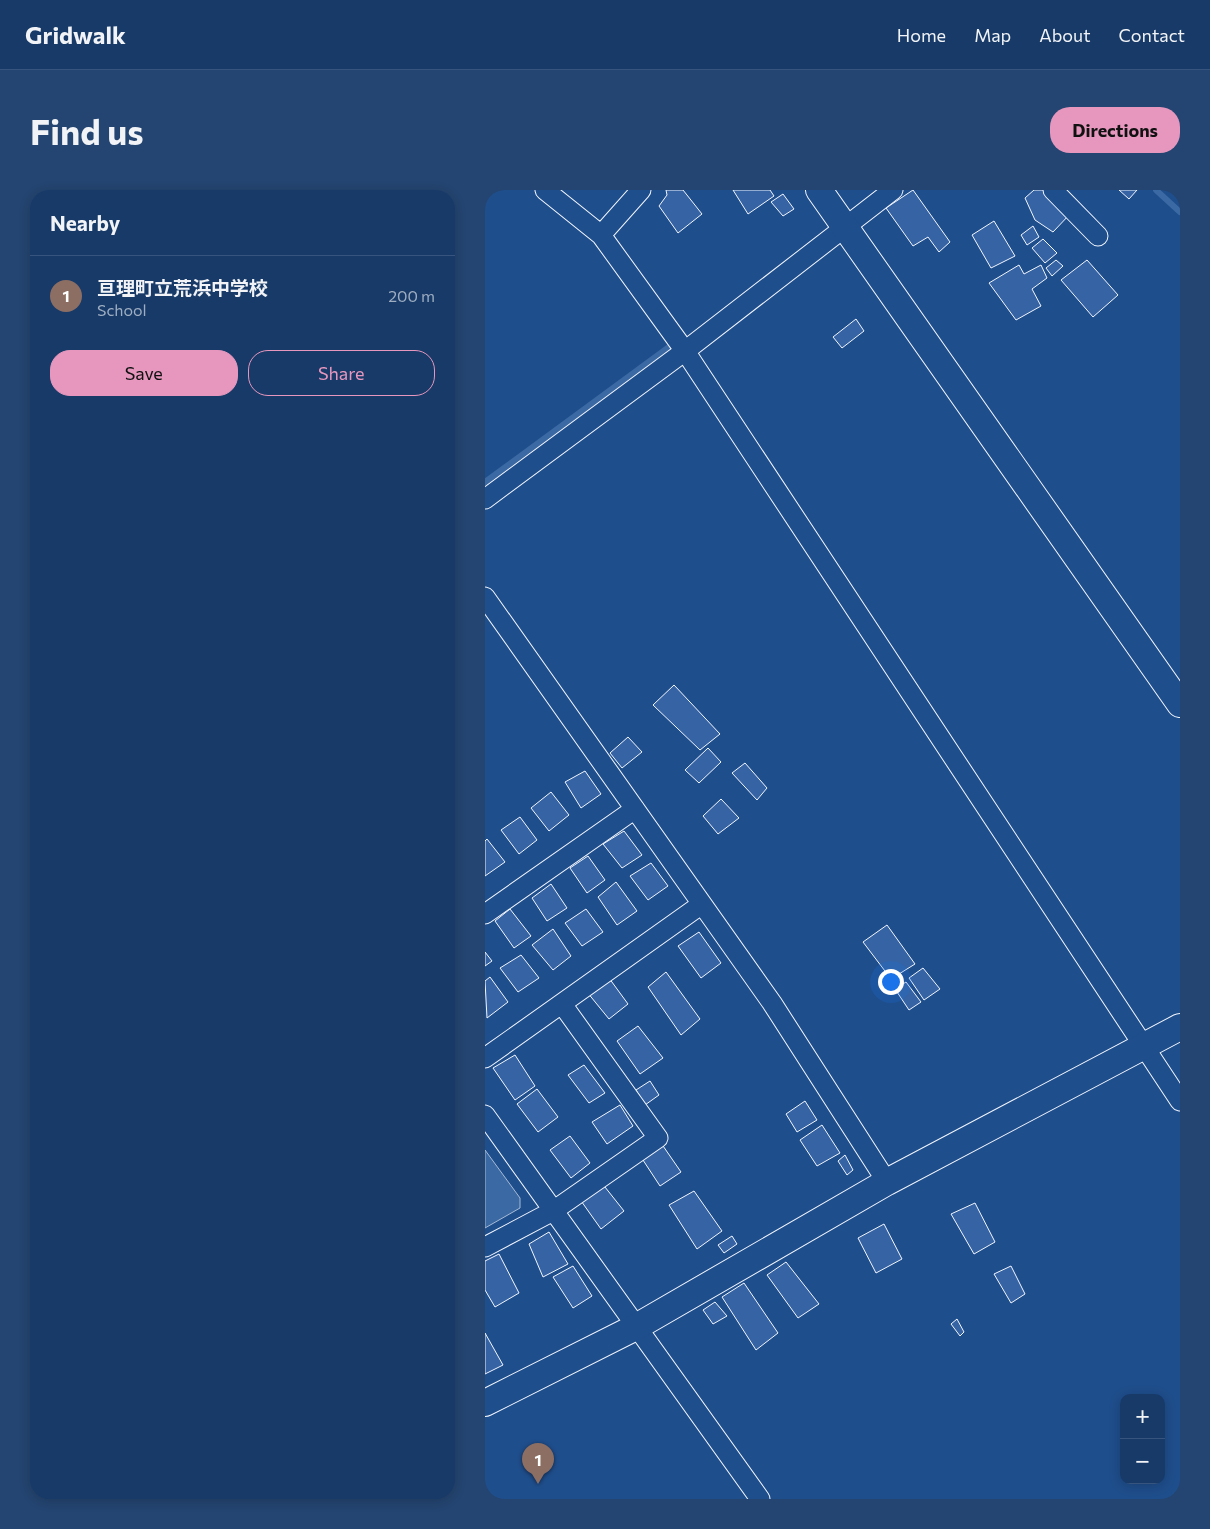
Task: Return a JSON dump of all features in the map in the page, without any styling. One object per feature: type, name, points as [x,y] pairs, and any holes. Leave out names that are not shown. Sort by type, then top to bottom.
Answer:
[{"type":"street","points":[[545,190],[601,235],[685,351],[1180,1101]]},
{"type":"street","points":[[601,235],[641,190]]},
{"type":"street","points":[[819,190],[1180,704]]},
{"type":"street","points":[[485,499],[685,351],[844,226],[893,190]]},
{"type":"street","points":[[1053,190],[1099,236]]},
{"type":"street","points":[[485,597],[772,1003],[887,1182]]},
{"type":"street","points":[[485,914],[635,809]]},
{"type":"street","points":[[485,1058],[702,904]]},
{"type":"street","points":[[485,1247],[553,1211],[658,1138],[562,1004]]},
{"type":"street","points":[[485,1403],[636,1327],[887,1182],[1180,1027]]},
{"type":"street","points":[[485,1115],[760,1499]]},
{"type":"water","points":[[485,1150],[520,1198],[520,1208],[485,1228]]},
{"type":"building","points":[[666,190],[683,190],[702,214],[678,233],[659,206],[667,195]]},
{"type":"building","points":[[733,190],[770,190],[774,196],[748,214]]},
{"type":"building","points":[[913,190],[950,242],[939,252],[928,237],[913,246],[886,208]]},
{"type":"building","points":[[1034,190],[1047,190],[1070,214],[1053,232],[1035,220],[1025,198]]},
{"type":"building","points":[[1119,190],[1137,190],[1129,199]]},
{"type":"building","points":[[783,194],[794,209],[783,216],[771,202]]},
{"type":"building","points":[[994,221],[1015,256],[991,268],[972,235]]},
{"type":"building","points":[[1033,226],[1039,237],[1027,245],[1021,235]]},
{"type":"building","points":[[1043,239],[1057,253],[1045,263],[1032,248]]},
{"type":"building","points":[[1056,260],[1063,266],[1052,276],[1046,268]]},
{"type":"building","points":[[1087,260],[1118,295],[1093,317],[1061,280]]},
{"type":"building","points":[[1019,265],[1024,274],[1041,265],[1047,278],[1032,289],[1041,306],[1016,320],[989,283]]},
{"type":"building","points":[[856,319],[864,331],[842,348],[833,337]]},
{"type":"building","points":[[674,685],[720,734],[700,750],[653,705]]},
{"type":"building","points":[[628,737],[642,752],[622,768],[610,753]]},
{"type":"building","points":[[708,748],[721,762],[699,783],[685,770]]},
{"type":"building","points":[[745,763],[767,788],[757,800],[732,773]]},
{"type":"building","points":[[585,771],[601,794],[581,808],[565,782]]},
{"type":"building","points":[[551,792],[569,815],[549,831],[531,808]]},
{"type":"building","points":[[721,799],[739,818],[718,834],[703,816]]},
{"type":"building","points":[[520,817],[537,840],[519,854],[501,830]]},
{"type":"building","points":[[624,831],[642,855],[622,868],[603,844]]},
{"type":"building","points":[[487,839],[505,862],[485,876],[485,841]]},
{"type":"building","points":[[588,856],[605,880],[587,893],[570,868]]},
{"type":"building","points":[[651,863],[668,886],[648,900],[630,876]]},
{"type":"building","points":[[616,882],[637,911],[617,925],[598,897]]},
{"type":"building","points":[[551,884],[567,908],[547,921],[532,898]]},
{"type":"building","points":[[510,909],[531,936],[514,948],[495,921]]},
{"type":"building","points":[[586,909],[603,932],[582,946],[565,923]]},
{"type":"building","points":[[887,925],[915,964],[891,979],[863,942]]},
{"type":"building","points":[[553,929],[571,956],[553,970],[532,945]]},
{"type":"building","points":[[699,932],[721,963],[701,978],[678,946]]},
{"type":"building","points":[[485,952],[492,961],[485,966]]},
{"type":"building","points":[[521,955],[539,978],[518,992],[500,968]]},
{"type":"building","points":[[923,968],[940,989],[924,1000],[909,978]]},
{"type":"building","points":[[666,972],[700,1019],[681,1035],[648,987]]},
{"type":"building","points":[[490,977],[508,1002],[487,1018],[485,981]]},
{"type":"building","points":[[609,978],[628,1004],[609,1019],[587,992]]},
{"type":"building","points":[[906,982],[921,1002],[909,1010],[895,989]]},
{"type":"building","points":[[638,1026],[663,1058],[640,1074],[617,1041]]},
{"type":"building","points":[[515,1055],[535,1086],[515,1100],[493,1068]]},
{"type":"building","points":[[584,1065],[605,1093],[589,1103],[568,1075]]},
{"type":"building","points":[[650,1081],[659,1095],[645,1105],[636,1090]]},
{"type":"building","points":[[537,1089],[558,1117],[538,1132],[517,1104]]},
{"type":"building","points":[[805,1101],[817,1120],[797,1132],[786,1114]]},
{"type":"building","points":[[620,1105],[633,1126],[607,1144],[592,1122]]},
{"type":"building","points":[[822,1125],[840,1153],[817,1166],[800,1140]]},
{"type":"building","points":[[570,1136],[590,1163],[571,1178],[550,1150]]},
{"type":"building","points":[[661,1143],[681,1172],[660,1186],[641,1157]]},
{"type":"building","points":[[845,1155],[853,1170],[847,1175],[838,1161]]},
{"type":"building","points":[[601,1182],[624,1211],[601,1229],[579,1198]]},
{"type":"building","points":[[694,1191],[722,1231],[697,1249],[669,1205]]},
{"type":"building","points":[[975,1203],[995,1242],[974,1254],[951,1214]]},
{"type":"building","points":[[884,1224],[902,1259],[876,1273],[858,1238]]},
{"type":"building","points":[[549,1232],[568,1264],[543,1277],[529,1244]]},
{"type":"building","points":[[732,1236],[737,1244],[724,1253],[718,1245]]},
{"type":"building","points":[[499,1254],[519,1293],[495,1307],[485,1290],[485,1261]]},
{"type":"building","points":[[786,1262],[819,1304],[798,1318],[767,1275]]},
{"type":"building","points":[[573,1266],[592,1296],[573,1308],[553,1277]]},
{"type":"building","points":[[1011,1266],[1025,1294],[1011,1303],[994,1274]]},
{"type":"building","points":[[744,1283],[778,1333],[756,1350],[722,1297]]},
{"type":"building","points":[[715,1302],[727,1316],[713,1324],[703,1310]]},
{"type":"building","points":[[957,1319],[964,1332],[960,1336],[951,1324]]},
{"type":"building","points":[[485,1333],[503,1365],[485,1374]]},
{"type":"waterway","points":[[1156,190],[1180,212]]},
{"type":"waterway","points":[[485,482],[669,347]]},
{"type":"place","name":"亘理町立荒浜中学校","points":[[538,1484]]}]
